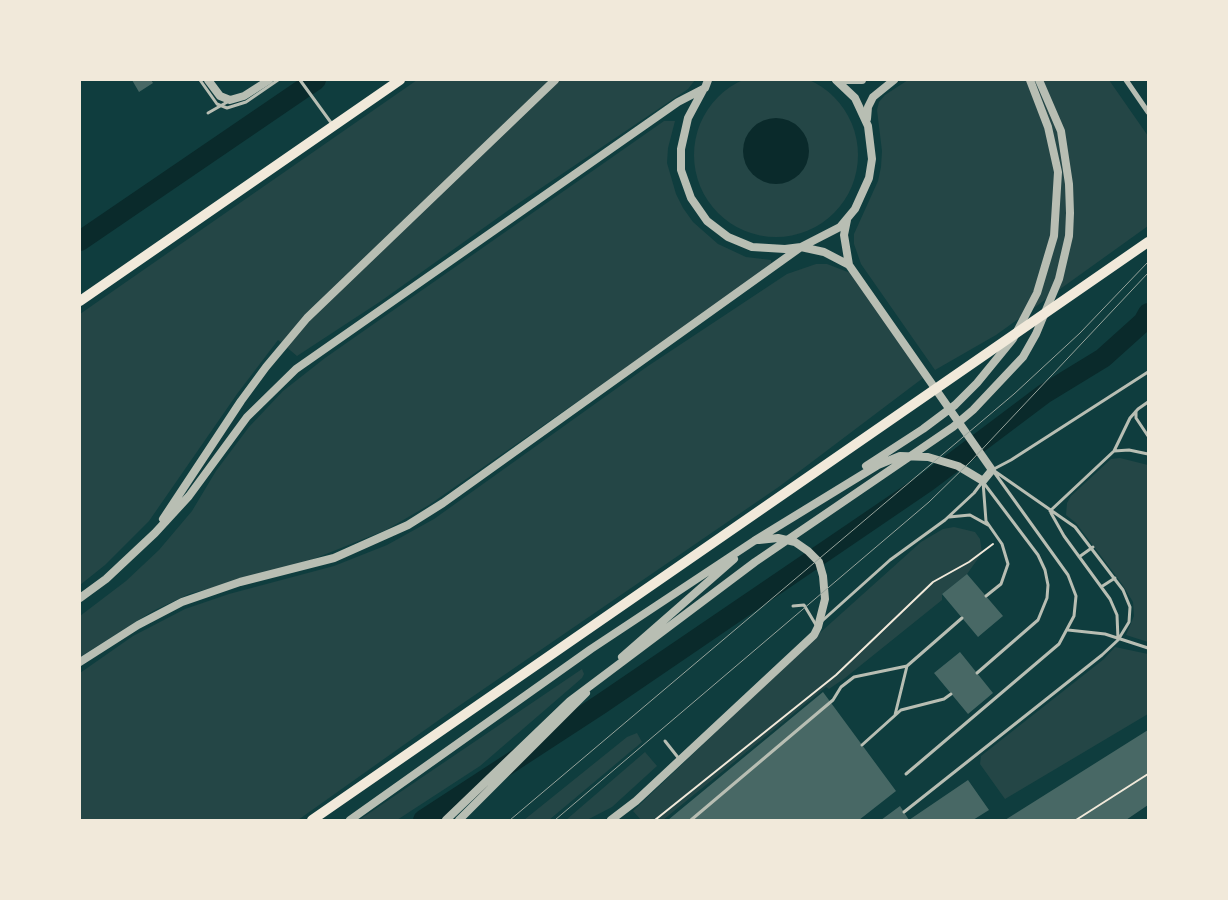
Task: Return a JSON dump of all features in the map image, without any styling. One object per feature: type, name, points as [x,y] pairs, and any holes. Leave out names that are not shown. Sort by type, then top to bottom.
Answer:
[{"type":"main road","points":[[80,301],[400,80]]},
{"type":"main road","points":[[312,820],[925,394],[1148,242]]},
{"type":"street","points":[[208,80],[220,96],[230,100],[244,96],[269,80]]},
{"type":"street","points":[[155,533],[182,488],[232,414],[284,344],[329,296],[555,80]]},
{"type":"street","points":[[80,598],[106,579],[155,533],[189,496],[247,417],[296,369],[678,102],[713,80]]},
{"type":"street","points":[[836,80],[854,98],[868,126]]},
{"type":"street","points":[[841,80],[862,80]]},
{"type":"street","points":[[80,662],[138,625],[182,602],[240,582],[334,558],[408,525],[443,503],[801,247],[830,233],[847,218],[861,199],[869,178],[872,159],[868,108],[873,97],[894,80]]},
{"type":"street","points":[[459,820],[637,643],[754,543],[808,504],[923,429],[955,405],[977,383],[1013,339],[1026,317],[1042,278],[1054,236],[1058,192],[1058,172],[1052,145],[1030,80]]},
{"type":"street","points":[[446,820],[570,700],[755,562],[953,427],[973,410],[1023,357],[1048,308],[1059,279],[1069,236],[1069,184],[1061,131],[1039,80]]},
{"type":"street","points":[[1126,80],[1148,112]]},
{"type":"street","points":[[706,84],[696,99],[688,118],[681,149],[683,180],[691,198],[711,225],[744,244],[774,250],[801,247],[824,252],[849,265]]},
{"type":"street","points":[[350,820],[591,649],[754,541],[889,460],[913,455],[947,461],[983,481],[992,470],[984,456],[849,265],[844,234],[847,218]]},
{"type":"street","points":[[616,819],[814,635],[820,624],[824,584],[819,562],[795,542],[778,538],[754,541]]},
{"type":"lane","points":[[200,80],[220,106],[227,108],[238,105],[278,80]]},
{"type":"lane","points":[[302,82],[334,126]]},
{"type":"lane","points":[[208,113],[230,100]]},
{"type":"lane","points":[[992,470],[1011,460],[1148,372]]},
{"type":"lane","points":[[1050,511],[1114,451],[1136,410],[1148,402]]},
{"type":"lane","points":[[1136,410],[1136,418],[1148,436]]},
{"type":"lane","points":[[1114,451],[1129,450],[1148,454]]},
{"type":"lane","points":[[904,812],[1102,656],[1126,630],[1131,614],[1127,597],[1115,578],[1093,547],[1075,527],[992,470]]},
{"type":"lane","points":[[906,774],[1060,644],[1074,616],[1076,596],[1068,575],[992,470]]},
{"type":"lane","points":[[945,520],[974,493],[983,481]]},
{"type":"lane","points":[[983,481],[985,516],[988,525],[999,540],[1007,557],[1007,572],[1001,584],[986,596]]},
{"type":"lane","points":[[977,673],[1038,620],[1047,598],[1045,570],[1038,555],[983,481]]},
{"type":"lane","points":[[1050,511],[1064,536],[1101,587],[1117,615],[1118,640]]},
{"type":"lane","points":[[793,606],[804,605],[820,624],[890,560],[945,520],[952,516],[970,515],[988,525]]},
{"type":"lane","points":[[1079,556],[1093,547]]},
{"type":"lane","points":[[1101,587],[1115,578]]},
{"type":"lane","points":[[691,820],[832,700],[841,687],[854,677],[907,666],[962,618]]},
{"type":"lane","points":[[1068,630],[1105,634],[1118,640],[1148,648]]},
{"type":"lane","points":[[895,716],[907,666]]},
{"type":"lane","points":[[862,745],[906,708],[944,699],[951,694]]},
{"type":"lane","points":[[665,741],[680,760]]},
{"type":"path","points":[[655,820],[836,675],[933,582],[969,562],[999,540]]},
{"type":"path","points":[[1076,820],[1148,774]]},
{"type":"shaded area","points":[[784,73],[800,76],[815,82],[840,103],[849,116],[855,131],[858,155],[857,171],[849,194],[828,219],[815,228],[800,234],[768,237],[752,234],[730,224],[707,201],[695,171],[694,147],[697,131],[707,109],[730,86],[760,74]]},
{"type":"shaded area","points":[[417,80],[695,80],[688,89],[513,207],[381,301],[297,356],[278,340],[237,394],[149,521],[105,565],[80,585],[80,314]]},
{"type":"shaded area","points":[[908,80],[1109,80],[1148,136],[1148,226],[996,335],[935,370],[861,264],[854,244],[854,234],[878,181],[881,167],[882,151],[877,110],[879,102],[885,95]]},
{"type":"shaded area","points":[[776,118],[789,121],[799,128],[806,138],[809,151],[806,164],[799,174],[789,181],[776,184],[763,181],[753,174],[746,164],[743,151],[746,138],[753,128],[763,121]]},
{"type":"shaded area","points":[[664,121],[675,121],[668,148],[667,163],[676,194],[693,222],[718,244],[746,257],[771,260],[772,266],[429,505],[386,530],[301,564],[189,594],[153,611],[80,657],[80,616],[126,581],[159,550],[192,511],[216,471],[249,427],[283,391],[325,358]]},
{"type":"shaded area","points":[[816,264],[827,264],[853,274],[923,378],[780,486],[453,710],[298,820],[80,820],[80,673],[133,636],[185,609],[229,594],[334,566],[387,545],[434,519],[648,366],[787,274]]},
{"type":"shaded area","points":[[1120,458],[1148,465],[1148,642],[1126,635],[1134,616],[1133,602],[1122,584],[1076,523],[1066,515],[1067,503],[1071,496],[1111,459]]},
{"type":"shaded area","points":[[954,527],[975,532],[980,539],[982,553],[967,574],[942,594],[942,600],[845,678],[829,689],[826,687],[663,820],[641,820],[633,811],[823,630],[921,542],[943,529]]},
{"type":"shaded area","points":[[1115,647],[1148,654],[1148,714],[1005,799],[980,764],[981,756],[1104,659]]},
{"type":"shaded area","points":[[582,669],[584,674],[582,678],[480,766],[397,820],[359,820]]},
{"type":"shaded area","points":[[637,733],[642,742],[549,820],[524,820],[627,737]]},
{"type":"shaded area","points":[[645,752],[657,766],[612,807],[587,820],[566,820]]},
{"type":"building","points":[[132,80],[151,80],[153,83],[139,92]]},
{"type":"building","points":[[967,574],[1003,616],[978,637],[942,594]]},
{"type":"building","points":[[960,652],[993,693],[968,714],[934,673]]},
{"type":"building","points":[[823,692],[896,791],[859,820],[668,820]]},
{"type":"building","points":[[1148,730],[1148,805],[1126,820],[1005,820]]},
{"type":"building","points":[[968,780],[989,810],[973,820],[909,820]]},
{"type":"building","points":[[900,806],[909,820],[881,820]]},
{"type":"waterway","points":[[80,241],[316,80]]},
{"type":"waterway","points":[[423,820],[601,704],[927,482],[1044,394],[1103,358],[1143,322],[1148,313]]},
{"type":"waterway","points":[[1143,322],[1148,322]]},
{"type":"tram line","points":[[510,820],[1014,394],[1080,333],[1148,262]]},
{"type":"tram line","points":[[555,820],[929,502],[971,461],[1148,273]]}]
